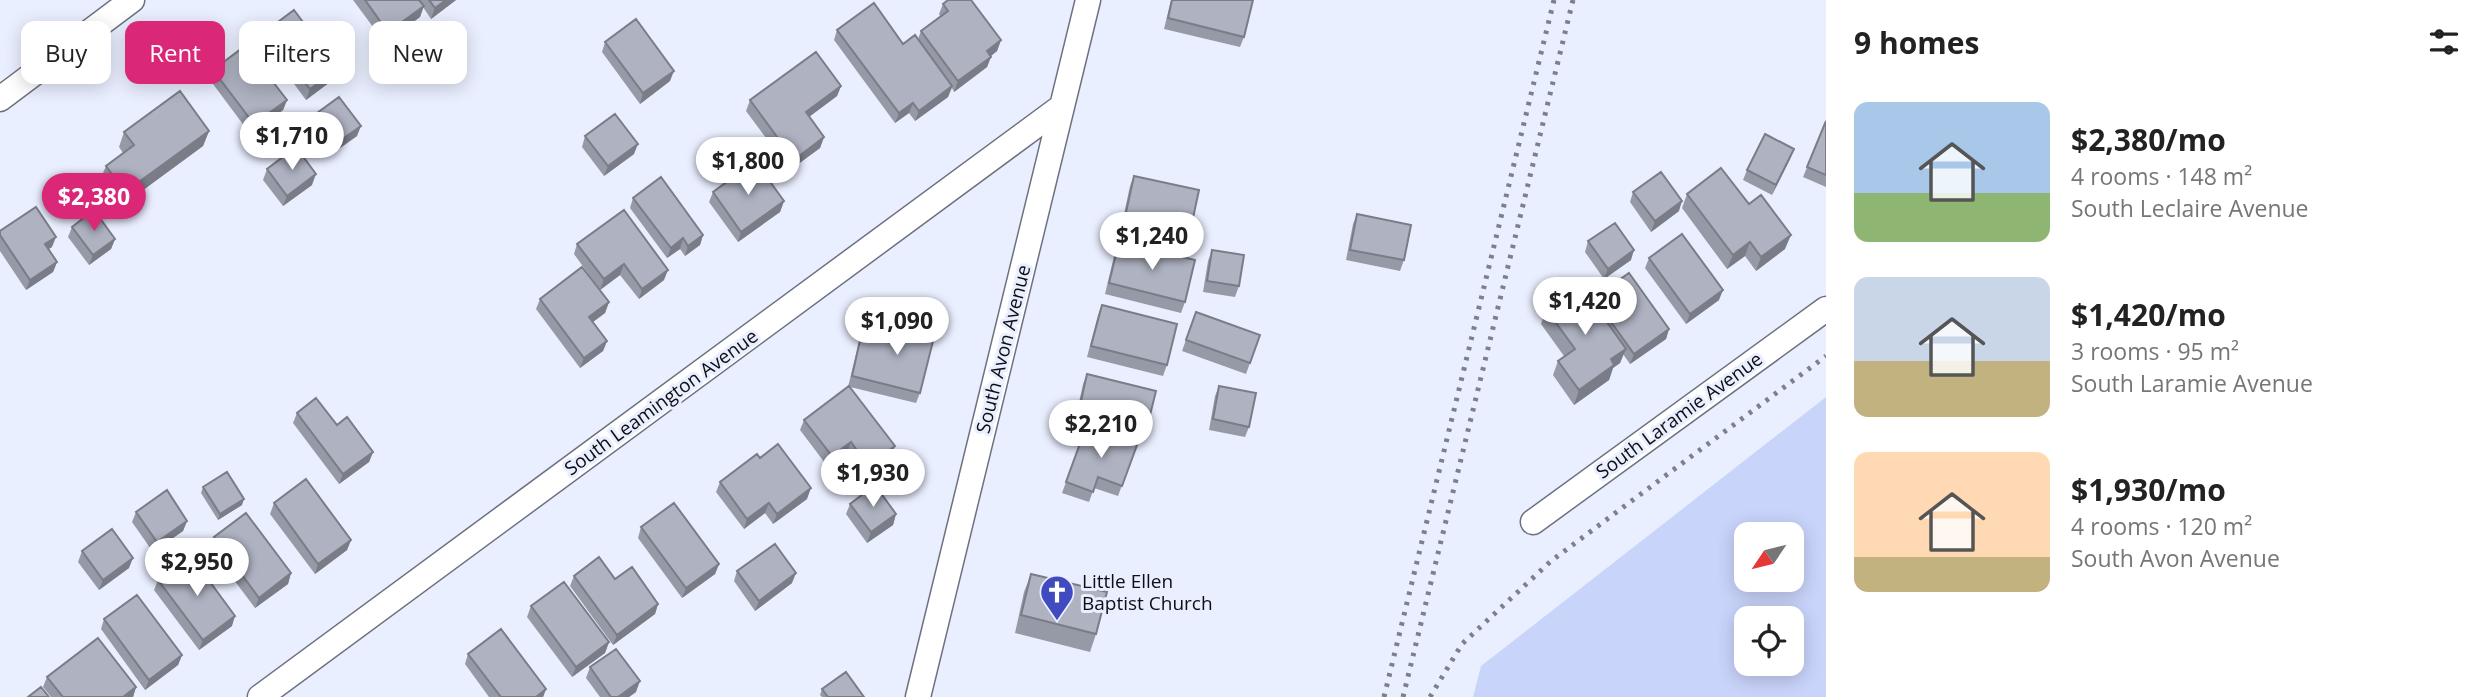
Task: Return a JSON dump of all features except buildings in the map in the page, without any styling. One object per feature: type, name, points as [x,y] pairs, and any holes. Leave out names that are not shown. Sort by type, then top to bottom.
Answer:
[{"type":"street","points":[[0,99],[132,0]]},
{"type":"street","name":"South Avon Avenue","points":[[918,697],[1088,0]]},
{"type":"street","name":"South Leamington Avenue","points":[[260,697],[1062,107]]},
{"type":"street","name":"South Laramie Avenue","points":[[1533,522],[1826,309]]},
{"type":"shaded area","points":[[1826,397],[1826,697],[1473,697],[1481,666]]},
{"type":"railway","points":[[1384,697],[1554,0]]},
{"type":"railway","points":[[1403,697],[1573,0]]},
{"type":"railway","points":[[1430,697],[1462,644],[1551,561],[1826,356]]},
{"type":"place","name":"Little Ellen Baptist Church","points":[[1057,622]]}]
